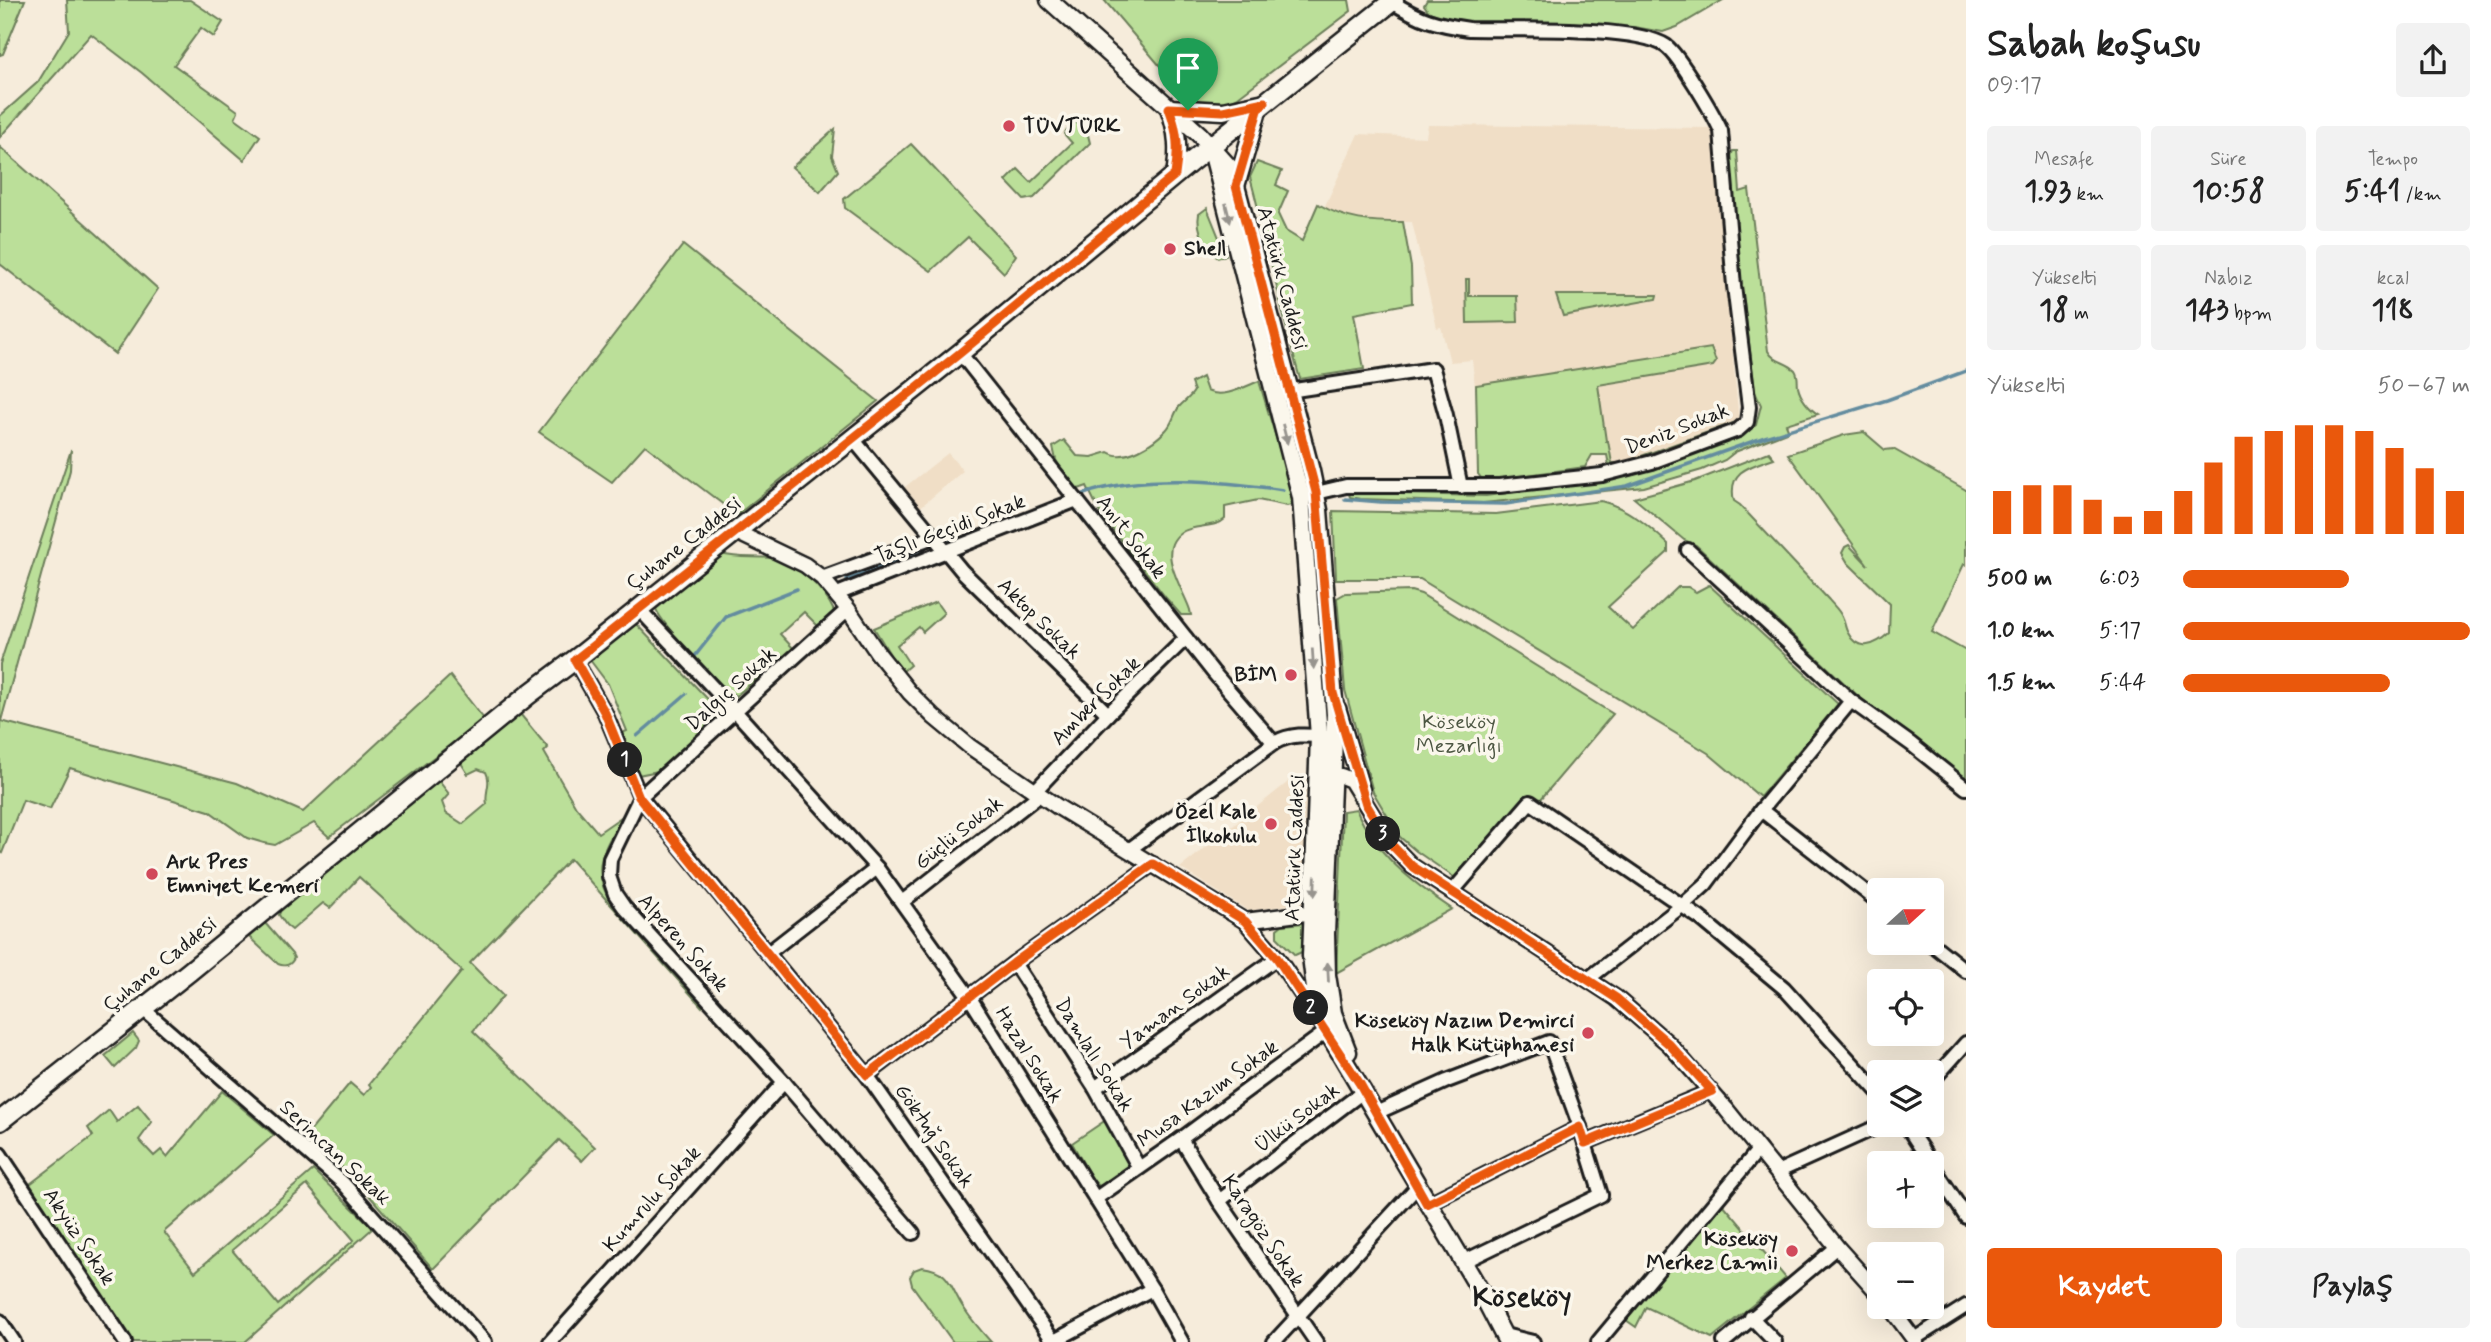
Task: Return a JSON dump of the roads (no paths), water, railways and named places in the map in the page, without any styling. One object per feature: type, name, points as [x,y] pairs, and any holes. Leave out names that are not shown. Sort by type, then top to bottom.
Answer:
[{"type":"main road","points":[[1049,0],[1210,147]]},
{"type":"main road","name":"Çuhane Caddesi","points":[[0,1121],[528,695],[960,353],[1175,175],[1393,1]]},
{"type":"main road","points":[[1169,108],[1223,111],[1262,105],[1236,186]]},
{"type":"main road","points":[[1169,108],[1179,148],[1175,175]]},
{"type":"main road","name":"Atatürk Caddesi","points":[[1210,147],[1230,168],[1236,186],[1282,392]]},
{"type":"main road","name":"Atatürk Caddesi","points":[[1210,147],[1282,392],[1309,495],[1333,693],[1327,737]]},
{"type":"main road","name":"Atatürk Caddesi","points":[[1309,495],[1327,737],[1327,975],[1334,1013],[1362,1088]]},
{"type":"main road","name":"Atatürk Caddesi","points":[[1326,775],[1311,956],[1317,1002],[1327,1031],[1506,1338]]},
{"type":"street","name":"Deniz Sokak","points":[[1309,495],[1346,486],[1461,487],[1537,484],[1628,470],[1738,430],[1747,422],[1749,407],[1734,286],[1721,131],[1669,48],[1657,41],[1622,33],[1445,26],[1417,18],[1393,1]]},
{"type":"street","name":"Anıt Sokak","points":[[960,353],[1186,638],[1274,743]]},
{"type":"street","points":[[1282,392],[1433,369],[1461,487]]},
{"type":"street","name":"Aktop Sokak","points":[[853,439],[962,571],[1108,713]]},
{"type":"street","name":"Taşlı Geçidi Sokak","points":[[837,594],[1077,500]]},
{"type":"street","points":[[736,532],[805,565],[822,579],[837,594],[892,672],[919,703],[969,746],[1037,793],[1245,921],[1277,958],[1327,1031],[1344,1040]]},
{"type":"street","points":[[822,579],[933,537]]},
{"type":"street","points":[[1688,550],[1851,701],[1966,788]]},
{"type":"street","name":"Hazal Sokak","points":[[639,609],[877,868],[970,998],[1152,1289],[1182,1342]]},
{"type":"street","name":"Dalgıç Sokak","points":[[639,797],[848,609]]},
{"type":"street","name":"Amber Sokak","points":[[1037,793],[1108,713],[1186,638]]},
{"type":"street","points":[[575,660],[605,713],[639,797]]},
{"type":"street","points":[[1333,693],[1366,804]]},
{"type":"street","points":[[1588,979],[1706,884],[1760,810],[1851,701]]},
{"type":"street","points":[[1130,849],[1274,743],[1292,735],[1327,737]]},
{"type":"street","points":[[1326,775],[1351,780],[1377,824],[1400,855],[1423,875],[1616,998],[1660,1036],[1712,1091],[1867,1280]]},
{"type":"street","name":"Güçlü Sokak","points":[[902,902],[1037,793]]},
{"type":"street","name":"Göktuğ Sokak","points":[[639,797],[867,1075],[1054,1342]]},
{"type":"street","name":"Alperen Sokak","points":[[639,797],[611,859],[609,876],[615,894],[784,1082],[913,1233]]},
{"type":"street","points":[[1452,892],[1530,802],[1683,905],[1784,988],[1867,1080]]},
{"type":"street","points":[[1760,810],[1867,893]]},
{"type":"street","points":[[867,1075],[1014,963],[1153,864]]},
{"type":"street","points":[[768,953],[877,868]]},
{"type":"street","points":[[1245,921],[1314,912]]},
{"type":"street","points":[[1944,953],[1966,971]]},
{"type":"street","name":"Yaman Sokak","points":[[1095,1088],[1277,958]]},
{"type":"street","name":"Damlalı Sokak","points":[[1014,963],[1095,1088],[1139,1168]]},
{"type":"street","name":"Serincan Sokak","points":[[142,1008],[343,1183],[379,1220],[485,1342]]},
{"type":"street","name":"Musa Kazım Sokak","points":[[1095,1199],[1327,1031]]},
{"type":"street","points":[[1376,1113],[1447,1081],[1549,1042],[1601,1195],[1462,1262]]},
{"type":"street","points":[[1944,1068],[1966,1043]]},
{"type":"street","name":"Kumrulu Sokak","points":[[550,1342],[784,1082]]},
{"type":"street","name":"Ülkü Sokak","points":[[1219,1201],[1362,1088]]},
{"type":"street","points":[[1585,1143],[1712,1091]]},
{"type":"street","points":[[1427,1204],[1580,1127]]},
{"type":"street","points":[[1777,1172],[1867,1131]]},
{"type":"street","points":[[1914,1137],[1966,1217]]},
{"type":"street","name":"Karagöz Sokak","points":[[1181,1139],[1219,1201],[1316,1342]]},
{"type":"street","points":[[1598,1342],[1759,1149]]},
{"type":"street","name":"Akyüz Sokak","points":[[0,1154],[125,1342]]},
{"type":"street","points":[[1274,1342],[1417,1187]]},
{"type":"street","points":[[1724,1342],[1837,1247]]},
{"type":"street","points":[[1054,1342],[1152,1289]]},
{"type":"street","points":[[1898,1319],[1912,1340],[1966,1306]]},
{"type":"street","points":[[1751,1317],[1774,1342]]},
{"type":"street","points":[[0,1321],[15,1342]]},
{"type":"street","name":"Atatürk Caddesi","points":[[1506,1338],[1533,1342]]},
{"type":"waterway","points":[[1345,499],[1506,504],[1627,486],[1966,371]]},
{"type":"waterway","points":[[1084,494],[1107,487],[1157,481],[1209,482],[1283,490]]},
{"type":"waterway","points":[[946,543],[997,525]]},
{"type":"waterway","points":[[847,580],[921,553]]},
{"type":"waterway","points":[[695,656],[726,617],[797,589]]},
{"type":"waterway","points":[[637,736],[686,694]]},
{"type":"place","name":"TÜVTÜRK","points":[[1009,126]]},
{"type":"place","name":"Shell","points":[[1170,249]]},
{"type":"place","name":"BİM","points":[[1291,675]]},
{"type":"place","name":"Özel Kale İlkokulu","points":[[1271,824]]},
{"type":"place","name":"Ark Pres Emniyet Kemeri","points":[[152,874]]},
{"type":"place","name":"Köseköy Nazım Demirci Halk Kütüphanesi","points":[[1588,1033]]},
{"type":"place","name":"Köseköy Merkez Camii","points":[[1792,1251]]},
{"type":"district","name":"Köseköy","points":[[1522,1298]]},
{"type":"park label","name":"Köseköy Mezarlığı","points":[[1459,734]]}]
